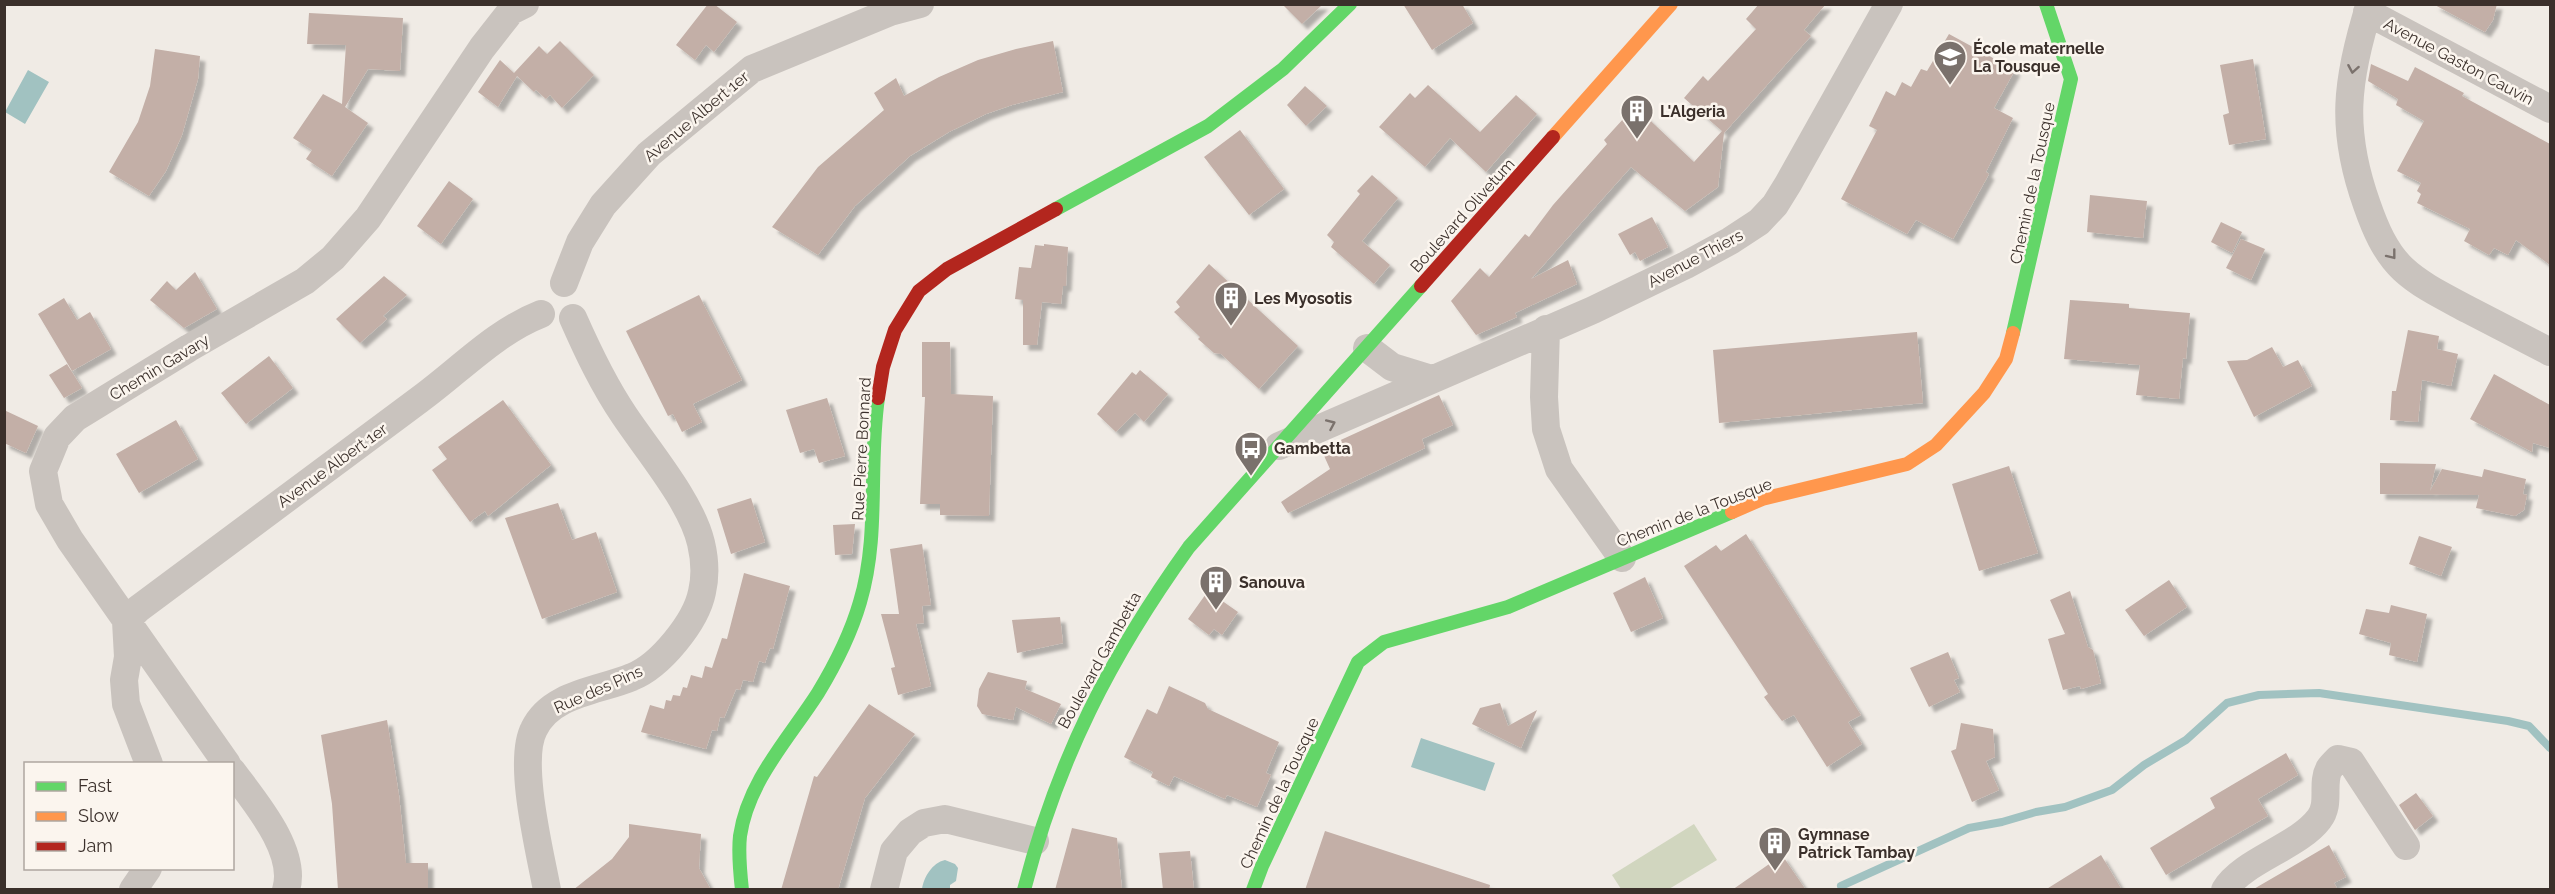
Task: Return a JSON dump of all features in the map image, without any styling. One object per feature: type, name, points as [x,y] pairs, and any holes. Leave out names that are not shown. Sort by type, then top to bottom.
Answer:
[{"type":"street","name":"Avenue Albert 1er","points":[[564,283],[580,242],[603,205],[649,154],[752,69],[891,12],[920,4]]},
{"type":"street","name":"Rue Pierre Bonnard","points":[[742,890],[739,875],[740,839],[749,800],[761,776],[818,693],[842,649],[861,600],[872,550],[875,460],[882,365],[896,326],[918,293],[947,269],[1208,126],[1283,69],[1350,4]]},
{"type":"street","name":"Boulevard Olivetum","points":[[1277,447],[1671,4]]},
{"type":"street","name":"Avenue Thiers","points":[[1277,447],[1593,310],[1686,265],[1730,241],[1758,222],[1775,205],[1788,184],[1889,4]]},
{"type":"street","name":"Chemin de la Tousque","points":[[1253,890],[1262,866],[1358,662],[1384,642],[1508,607],[1762,499],[1907,464],[1936,445],[1984,393],[2006,359],[2035,247],[2071,79],[2046,4]]},
{"type":"street","name":"Chemin Gavary","points":[[226,762],[70,540],[49,504],[43,471],[57,437],[75,418],[189,348],[305,281],[333,258],[368,218],[482,48],[515,7]]},
{"type":"street","points":[[2369,8],[2354,58],[2348,96],[2349,135],[2356,174],[2372,218],[2386,247],[2403,269],[2436,293],[2550,352]]},
{"type":"street","name":"Avenue Gaston Cauvin","points":[[2369,8],[2550,109]]},
{"type":"street","points":[[557,282],[564,283],[576,291],[579,297],[579,310],[573,318],[558,324],[551,322],[541,314],[538,300],[545,288],[557,282]]},
{"type":"street","name":"Avenue Albert 1er","points":[[126,621],[138,609],[429,393],[504,334],[524,321],[541,314]]},
{"type":"street","name":"Rue des Pins","points":[[547,890],[526,762],[534,728],[551,708],[601,686],[633,677],[657,662],[674,643],[689,620],[702,595],[706,568],[700,540],[686,510],[600,377],[573,318]]},
{"type":"street","points":[[1545,329],[1546,429],[1559,469],[1622,558]]},
{"type":"street","points":[[1367,348],[1392,367],[1431,379]]},
{"type":"street","name":"Boulevard Gambetta","points":[[1024,890],[1035,841],[1072,744],[1124,641],[1158,588],[1189,547],[1277,447]]},
{"type":"street","points":[[126,621],[128,657],[124,680],[126,704],[148,762]]},
{"type":"street","points":[[2225,890],[2228,884],[2250,867],[2300,836],[2319,819],[2326,804],[2328,771],[2338,759],[2351,762],[2406,846]]},
{"type":"street","points":[[234,774],[283,847],[289,881],[286,890]]},
{"type":"street","points":[[884,890],[894,851],[910,832],[924,823],[945,819],[1035,841]]},
{"type":"street","points":[[133,890],[147,870]]},
{"type":"green space","points":[[1694,824],[1717,860],[1669,889],[1621,889],[1612,875]]},
{"type":"water","points":[[28,70],[49,82],[25,124],[5,112]]},
{"type":"water","points":[[1421,738],[1495,763],[1485,791],[1411,767]]},
{"type":"water","points":[[945,860],[955,864],[958,868],[956,881],[950,885],[950,889],[922,889],[929,871],[936,864]]},
{"type":"building","points":[[708,4],[714,4],[737,22],[714,52],[706,45],[695,60],[676,45]]},
{"type":"building","points":[[1282,4],[1323,4],[1302,24]]},
{"type":"building","points":[[1403,4],[1462,4],[1473,23],[1432,50]]},
{"type":"building","points":[[1759,4],[1826,4],[1804,30],[1811,36],[1724,133],[1718,187],[1685,211],[1631,167],[1531,279],[1568,260],[1577,284],[1515,313],[1517,317],[1476,335],[1451,301],[1480,268],[1489,277],[1525,234],[1529,237],[1553,205],[1607,144],[1604,140],[1635,106],[1694,162],[1722,131],[1684,98],[1703,76],[1708,81],[1756,29],[1746,19]]},
{"type":"building","points":[[2433,4],[2497,4],[2493,20],[2485,32]]},
{"type":"building","points":[[309,13],[403,18],[400,71],[368,69],[345,107],[368,123],[332,176],[306,159],[312,150],[293,138],[323,94],[342,104],[346,45],[307,44]]},
{"type":"building","points":[[1949,34],[2015,70],[1994,108],[2013,118],[1986,172],[1989,174],[1953,239],[1916,220],[1907,234],[1841,199],[1877,130],[1869,126],[1886,91],[1895,96],[1902,82],[1911,87],[1921,69],[1927,71]]},
{"type":"building","points":[[560,41],[594,75],[562,108],[550,95],[546,99],[536,90],[534,92],[517,76],[498,107],[478,92],[500,60],[514,73],[539,46],[547,54]]},
{"type":"building","points":[[1053,41],[1063,92],[986,114],[949,132],[910,156],[855,206],[818,255],[772,227],[818,167],[884,110],[874,93],[896,78],[904,96],[978,60]]},
{"type":"building","points":[[155,49],[200,56],[198,79],[182,135],[166,171],[149,196],[109,172],[138,122],[150,86]]},
{"type":"building","points":[[2253,59],[2266,139],[2229,145],[2223,115],[2229,113],[2220,65]]},
{"type":"building","points":[[2371,64],[2408,81],[2415,67],[2464,93],[2462,96],[2550,144],[2550,265],[2516,240],[2508,255],[2494,248],[2489,255],[2464,241],[2470,229],[2417,203],[2421,194],[2417,191],[2421,183],[2397,171],[2424,121],[2396,105],[2398,99],[2368,81]]},
{"type":"building","points":[[1428,85],[1480,132],[1516,95],[1537,114],[1486,172],[1450,138],[1425,167],[1379,127],[1410,93],[1415,98]]},
{"type":"building","points":[[1305,86],[1327,106],[1306,126],[1287,105]]},
{"type":"building","points":[[1240,130],[1284,189],[1249,215],[1204,157]]},
{"type":"building","points":[[1372,175],[1398,198],[1362,241],[1390,265],[1374,284],[1331,247],[1334,242],[1327,235],[1360,194],[1357,191]]},
{"type":"building","points":[[449,181],[473,199],[441,244],[417,226]]},
{"type":"building","points":[[2090,195],[2147,201],[2143,238],[2087,232]]},
{"type":"building","points":[[1652,217],[1668,247],[1640,261],[1635,252],[1630,255],[1618,234]]},
{"type":"building","points":[[2221,222],[2242,232],[2232,253],[2211,242]]},
{"type":"building","points":[[2241,239],[2265,249],[2251,280],[2226,268]]},
{"type":"building","points":[[1044,244],[1068,247],[1066,286],[1063,286],[1061,304],[1042,302],[1037,345],[1023,345],[1023,300],[1015,299],[1019,267],[1031,268],[1035,245],[1044,246]]},
{"type":"building","name":"Les Myosotis","points":[[1209,264],[1298,346],[1259,389],[1221,354],[1214,353],[1198,339],[1200,337],[1174,312],[1180,307],[1176,302]]},
{"type":"building","points":[[195,272],[217,309],[184,328],[150,300],[167,281],[176,290]]},
{"type":"building","points":[[384,276],[407,295],[383,316],[387,319],[360,343],[336,319]]},
{"type":"building","points":[[699,295],[742,380],[693,404],[702,422],[682,432],[673,414],[668,416],[626,331]]},
{"type":"building","points":[[64,298],[77,320],[90,312],[111,349],[72,371],[38,314]]},
{"type":"building","points":[[2070,300],[2129,304],[2129,308],[2190,313],[2186,359],[2183,358],[2179,399],[2136,395],[2140,365],[2064,359]]},
{"type":"building","points":[[2408,330],[2439,336],[2437,349],[2458,354],[2451,386],[2422,380],[2418,422],[2390,420],[2392,391],[2396,391]]},
{"type":"building","points":[[1917,332],[1923,403],[1719,423],[1713,350]]},
{"type":"building","points":[[922,342],[950,342],[951,394],[993,396],[989,516],[940,515],[940,504],[920,504],[925,397],[922,397]]},
{"type":"building","points":[[2272,347],[2283,367],[2298,360],[2312,386],[2254,417],[2227,361],[2247,360]]},
{"type":"building","points":[[269,356],[293,388],[246,424],[221,393]]},
{"type":"building","points":[[67,364],[82,388],[64,398],[49,375]]},
{"type":"building","points":[[1140,370],[1168,394],[1144,422],[1135,413],[1116,432],[1097,414],[1132,372],[1136,375]]},
{"type":"building","points":[[2494,374],[2550,405],[2550,448],[2533,443],[2532,452],[2470,419]]},
{"type":"building","points":[[1439,395],[1453,425],[1422,439],[1425,448],[1288,513],[1281,502],[1330,469],[1321,449]]},
{"type":"building","points":[[827,398],[845,456],[819,463],[814,449],[800,453],[786,410]]},
{"type":"building","points":[[503,400],[551,465],[488,516],[485,511],[470,522],[432,470],[447,459],[438,447]]},
{"type":"building","points":[[4,410],[38,426],[26,453],[4,443]]},
{"type":"building","points":[[176,420],[198,459],[139,493],[116,454]]},
{"type":"building","points":[[2380,463],[2436,464],[2430,491],[2442,469],[2482,477],[2484,469],[2526,479],[2523,494],[2527,495],[2524,510],[2515,516],[2476,508],[2479,495],[2380,494]]},
{"type":"building","points":[[2009,466],[2038,553],[1979,571],[1952,484]]},
{"type":"building","points":[[751,498],[765,542],[731,554],[717,509]]},
{"type":"building","points":[[558,503],[572,540],[596,532],[617,592],[542,619],[505,518]]},
{"type":"building","points":[[855,524],[852,554],[835,555],[833,525]]},
{"type":"building","points":[[1746,534],[1861,715],[1848,722],[1862,744],[1827,767],[1794,715],[1782,721],[1764,697],[1768,694],[1684,566],[1716,545],[1721,551]]},
{"type":"building","points":[[2419,536],[2452,547],[2441,576],[2409,564]]},
{"type":"building","points":[[922,544],[931,605],[922,606],[924,623],[916,624],[931,686],[898,695],[891,668],[895,667],[881,614],[899,614],[890,549]]},
{"type":"building","points":[[744,573],[790,586],[773,649],[770,648],[765,663],[759,661],[753,682],[743,680],[740,690],[736,689],[724,718],[720,717],[717,731],[712,730],[706,749],[641,732],[650,705],[664,709],[666,700],[671,701],[673,695],[680,696],[683,687],[687,688],[691,675],[702,678],[705,666],[712,668],[722,638],[727,639]]},
{"type":"building","points":[[1645,577],[1663,618],[1631,632],[1613,593]]},
{"type":"building","points":[[2169,580],[2187,607],[2144,636],[2125,610]]},
{"type":"building","name":"Sanouva","points":[[1208,591],[1238,612],[1222,635],[1214,629],[1209,635],[1188,619]]},
{"type":"building","points":[[2070,591],[2088,647],[2093,650],[2101,683],[2081,689],[2080,686],[2063,690],[2048,639],[2065,634],[2050,600]]},
{"type":"building","points":[[2391,605],[2427,614],[2417,662],[2389,655],[2391,643],[2359,634],[2366,609],[2389,613]]},
{"type":"building","points":[[1060,617],[1063,643],[1017,653],[1012,620]]},
{"type":"building","points":[[1948,652],[1959,678],[1954,680],[1960,692],[1929,707],[1910,668]]},
{"type":"building","points":[[988,672],[1027,681],[1025,689],[1061,704],[1051,724],[1016,707],[1013,720],[982,714],[977,706],[979,689]]},
{"type":"building","points":[[1169,686],[1205,703],[1208,709],[1279,742],[1266,773],[1271,775],[1257,807],[1227,795],[1225,799],[1174,776],[1169,786],[1151,777],[1153,772],[1124,757],[1147,709],[1157,714]]},
{"type":"building","points":[[1500,703],[1508,726],[1537,710],[1521,748],[1472,724],[1480,708]]},
{"type":"building","points":[[869,704],[915,734],[865,798],[838,890],[781,890],[814,776],[817,777]]},
{"type":"building","points":[[387,720],[399,795],[406,863],[428,863],[428,890],[338,890],[332,804],[321,735]]},
{"type":"building","points":[[1961,723],[1993,729],[1995,757],[1986,761],[1999,790],[1972,802],[1951,751],[1956,749]]},
{"type":"building","points":[[2286,753],[2298,775],[2258,799],[2268,816],[2166,875],[2150,848],[2215,808],[2210,798]]},
{"type":"building","points":[[2416,793],[2433,816],[2415,830],[2399,805]]},
{"type":"building","points":[[629,824],[701,834],[699,868],[711,890],[573,890],[612,859],[629,837]]},
{"type":"building","points":[[1072,828],[1117,838],[1122,890],[1055,890]]},
{"type":"building","points":[[1325,831],[1490,885],[1489,890],[1305,890]]},
{"type":"building","points":[[2329,845],[2346,877],[2334,883],[2338,890],[2252,890]]},
{"type":"building","points":[[1190,851],[1194,890],[1163,890],[1159,853]]},
{"type":"building","name":"Gymnase Patrick Tambay","points":[[1782,855],[1806,890],[1732,890]]},
{"type":"building","points":[[2101,855],[2122,890],[2045,890]]},
{"type":"waterway","points":[[1841,886],[1969,828],[2065,807],[2112,790],[2144,765],[2186,740],[2227,703],[2259,695],[2319,693],[2508,721],[2529,726],[2550,748]]},
{"type":"traffic: fast","points":[[1056,209],[1208,126],[1283,69],[1350,4]]},
{"type":"traffic: fast","points":[[2013,333],[2071,79],[2046,4]]},
{"type":"traffic: fast","points":[[1024,890],[1053,797],[1070,753],[1111,669],[1161,588],[1189,547],[1421,286]]},
{"type":"traffic: fast","points":[[742,890],[739,856],[744,816],[771,760],[818,693],[830,671],[847,637],[860,602],[870,551],[878,398]]},
{"type":"traffic: fast","points":[[1253,890],[1262,866],[1358,662],[1384,642],[1508,607],[1732,512]]},
{"type":"traffic: slow","points":[[1553,137],[1671,4]]},
{"type":"traffic: slow","points":[[1732,512],[1762,499],[1907,464],[1936,445],[1984,393],[2006,359],[2013,333]]},
{"type":"traffic: jam","points":[[1421,286],[1553,137]]},
{"type":"traffic: jam","points":[[878,398],[883,367],[895,330],[919,291],[947,269],[1056,209]]},
{"type":"place","name":"École maternelle La Tousque","points":[[1950,86]]},
{"type":"place","name":"L'Algeria","points":[[1637,140]]},
{"type":"place","name":"Les Myosotis","points":[[1231,327]]},
{"type":"place","name":"Gambetta","points":[[1251,477]]},
{"type":"place","name":"Sanouva","points":[[1216,611]]},
{"type":"place","name":"Gymnase Patrick Tambay","points":[[1775,872]]}]
